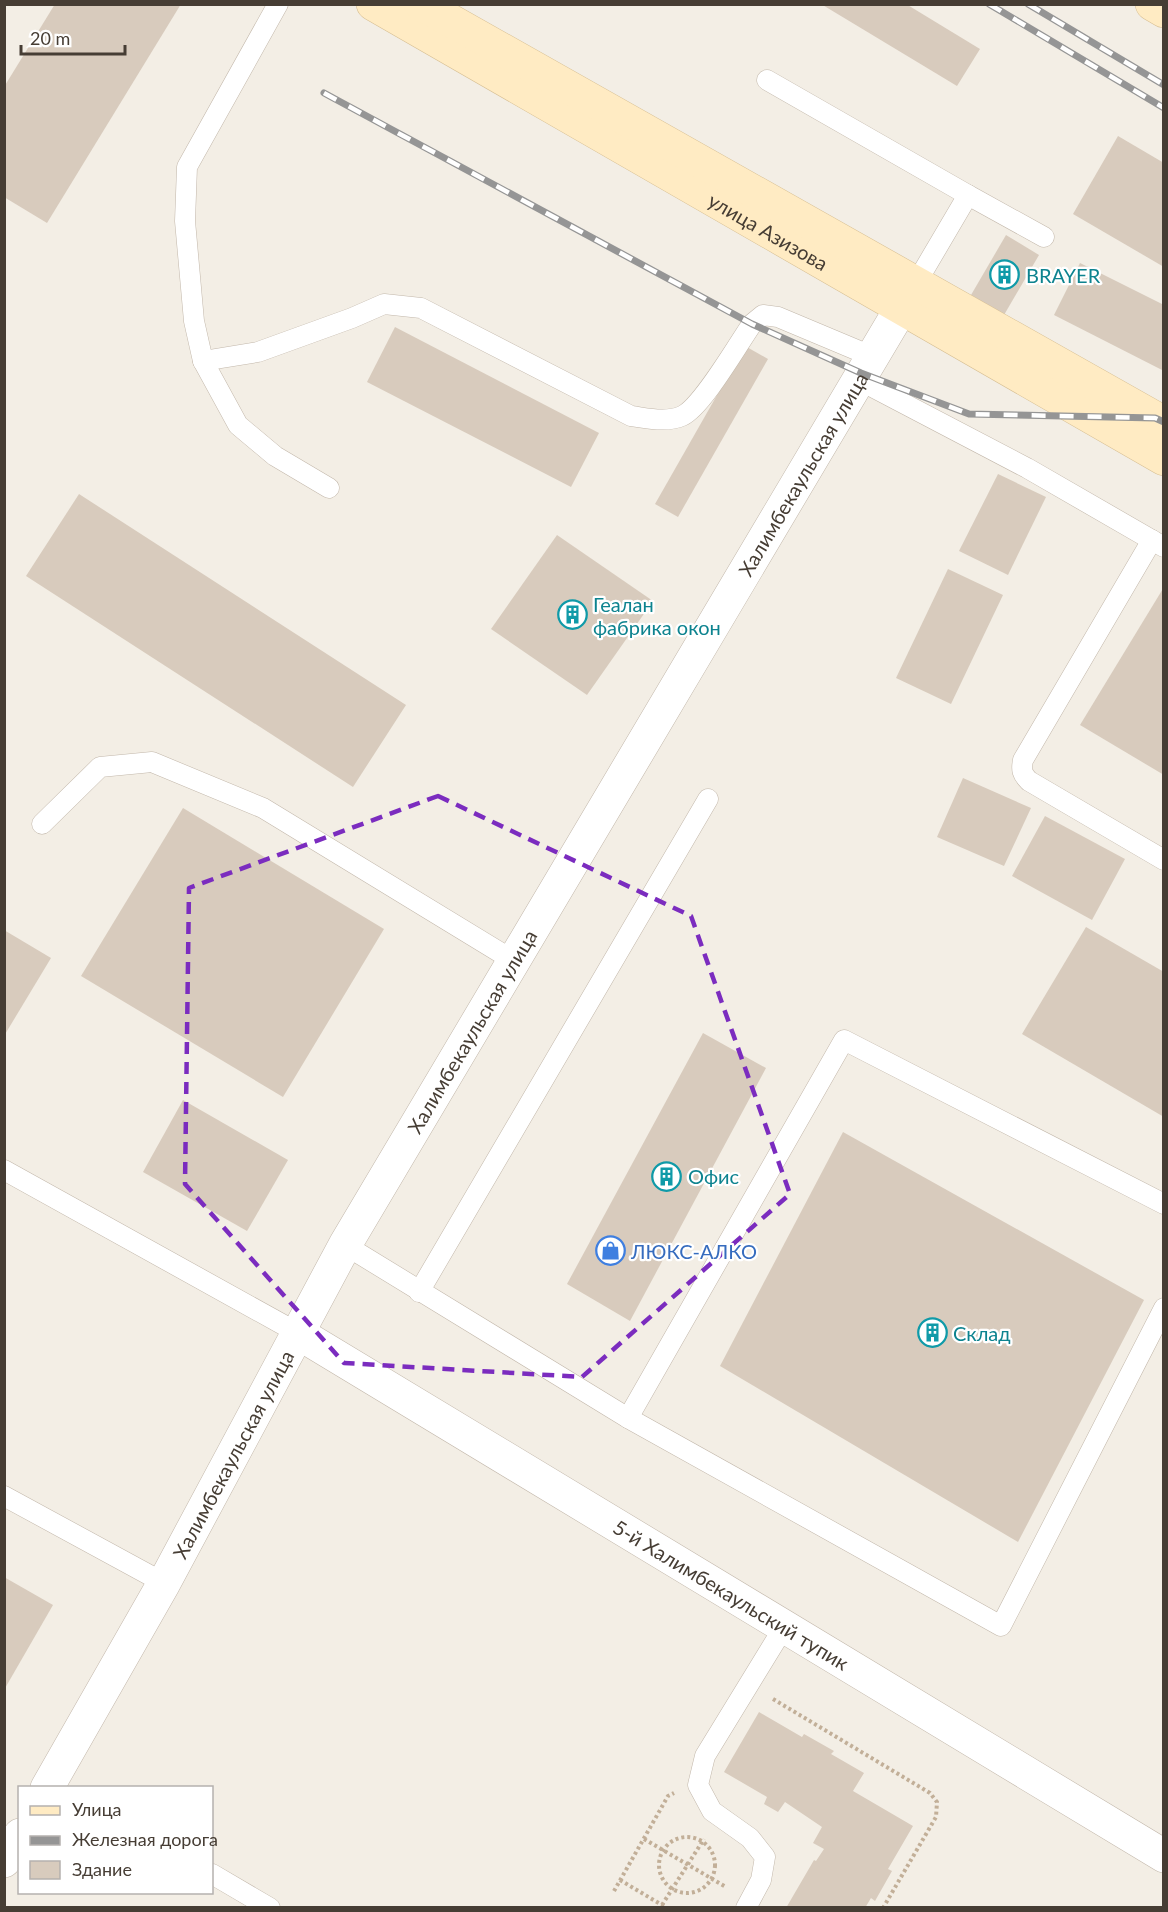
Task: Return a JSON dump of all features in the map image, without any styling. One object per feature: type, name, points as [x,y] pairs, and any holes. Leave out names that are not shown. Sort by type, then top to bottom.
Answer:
[{"type":"main road","name":"улица Азизова","points":[[373,4],[908,296],[968,311],[1164,423]]},
{"type":"main road","name":"улица Азизова","points":[[422,4],[908,296],[1164,459]]},
{"type":"main road","points":[[1152,4],[1164,11]]},
{"type":"street","name":"Халимбекаульская улица","points":[[52,1786],[164,1583],[345,1245],[908,296]]},
{"type":"street","name":"5-й Халимбекаульский тупик","points":[[298,1333],[1164,1856]]},
{"type":"street","points":[[5,1861],[18,1838]]},
{"type":"lane","points":[[278,4],[187,167],[185,221],[194,321],[203,361],[238,425],[275,456],[329,488]]},
{"type":"lane","points":[[767,80],[1044,237]]},
{"type":"lane","points":[[908,296],[968,195]]},
{"type":"lane","points":[[203,361],[258,352],[384,304],[422,308],[631,416],[662,420],[683,416],[699,402],[752,324],[763,315],[778,317],[1027,468],[1158,544],[1023,760],[1022,768],[1023,776],[1029,781],[1164,860]]},
{"type":"lane","points":[[42,824],[100,767],[152,762],[263,808],[514,961]]},
{"type":"lane","points":[[419,1292],[708,799]]},
{"type":"lane","points":[[628,1418],[844,1040],[1164,1204]]},
{"type":"lane","points":[[4,1170],[298,1333]]},
{"type":"lane","points":[[345,1245],[628,1418],[1001,1626],[1164,1308]]},
{"type":"lane","points":[[4,1496],[164,1583]]},
{"type":"lane","points":[[748,1904],[761,1880],[765,1857],[750,1838],[712,1811],[698,1785],[705,1756],[784,1627]]},
{"type":"lane","points":[[213,1875],[270,1908]]},
{"type":"path","points":[[749,1685],[930,1793],[937,1802],[936,1817],[883,1908]]},
{"type":"path","points":[[614,1891],[668,1796],[680,1789],[698,1785]]},
{"type":"path","points":[[620,1880],[665,1906],[672,1890],[718,1815]]},
{"type":"path","points":[[691,1837],[702,1841],[710,1848],[715,1858],[712,1880],[705,1888],[695,1893],[672,1890],[660,1873],[659,1862],[663,1851],[670,1842],[680,1838],[691,1837]]},
{"type":"path","points":[[644,1839],[748,1904]]},
{"type":"highlighted area","points":[[438,796],[691,916],[790,1194],[582,1377],[344,1363],[185,1184],[189,888]]},
{"type":"building","points":[[55,4],[181,4],[47,223],[4,197],[4,87]]},
{"type":"building","points":[[821,4],[906,4],[980,49],[957,86]]},
{"type":"building","points":[[1118,136],[1164,163],[1164,267],[1073,214]]},
{"type":"building","name":"BRAYER","points":[[1006,235],[1039,255],[1004,315],[971,295]]},
{"type":"building","points":[[1080,263],[1164,305],[1164,371],[1054,315]]},
{"type":"building","points":[[395,327],[599,433],[571,487],[367,382]]},
{"type":"building","points":[[745,346],[768,359],[678,517],[655,504]]},
{"type":"building","points":[[998,474],[1046,497],[1008,575],[959,551]]},
{"type":"building","points":[[79,494],[406,705],[353,787],[26,576]]},
{"type":"building","name":"Геалан фабрика окон","points":[[557,535],[653,601],[587,695],[491,629]]},
{"type":"building","points":[[948,569],[1003,595],[951,704],[896,678]]},
{"type":"building","points":[[1164,587],[1164,775],[1080,725]]},
{"type":"building","points":[[963,778],[1031,808],[1004,866],[937,837]]},
{"type":"building","points":[[183,808],[384,929],[283,1097],[81,976]]},
{"type":"building","points":[[1045,816],[1125,859],[1092,920],[1012,876]]},
{"type":"building","points":[[1086,927],[1164,972],[1164,1117],[1022,1034]]},
{"type":"building","points":[[4,930],[51,958],[4,1036]]},
{"type":"building","name":"Офис","points":[[703,1033],[766,1068],[630,1321],[567,1284]]},
{"type":"building","points":[[183,1100],[288,1160],[247,1231],[143,1172]]},
{"type":"building","name":"Склад","points":[[843,1132],[1144,1300],[1018,1542],[720,1366]]},
{"type":"building","points":[[4,1577],[53,1605],[4,1690]]},
{"type":"building","points":[[759,1712],[802,1737],[804,1734],[834,1751],[831,1754],[864,1773],[853,1791],[913,1826],[888,1869],[892,1871],[875,1901],[871,1898],[865,1908],[786,1908],[814,1860],[816,1861],[824,1849],[813,1843],[822,1827],[785,1802],[778,1812],[764,1804],[767,1797],[724,1772]]},
{"type":"railway","points":[[989,4],[1164,108]]},
{"type":"railway","points":[[1028,4],[1164,85]]},
{"type":"railway","points":[[324,93],[752,324],[861,373],[969,414],[1155,418],[1164,422]]},
{"type":"place","name":"BRAYER","points":[[1005,275]]},
{"type":"place","name":"Геалан фабрика окон","points":[[572,615]]},
{"type":"place","name":"Офис","points":[[667,1176]]},
{"type":"place","name":"ЛЮКС-АЛКО","points":[[610,1251]]},
{"type":"place","name":"Склад","points":[[932,1333]]}]
